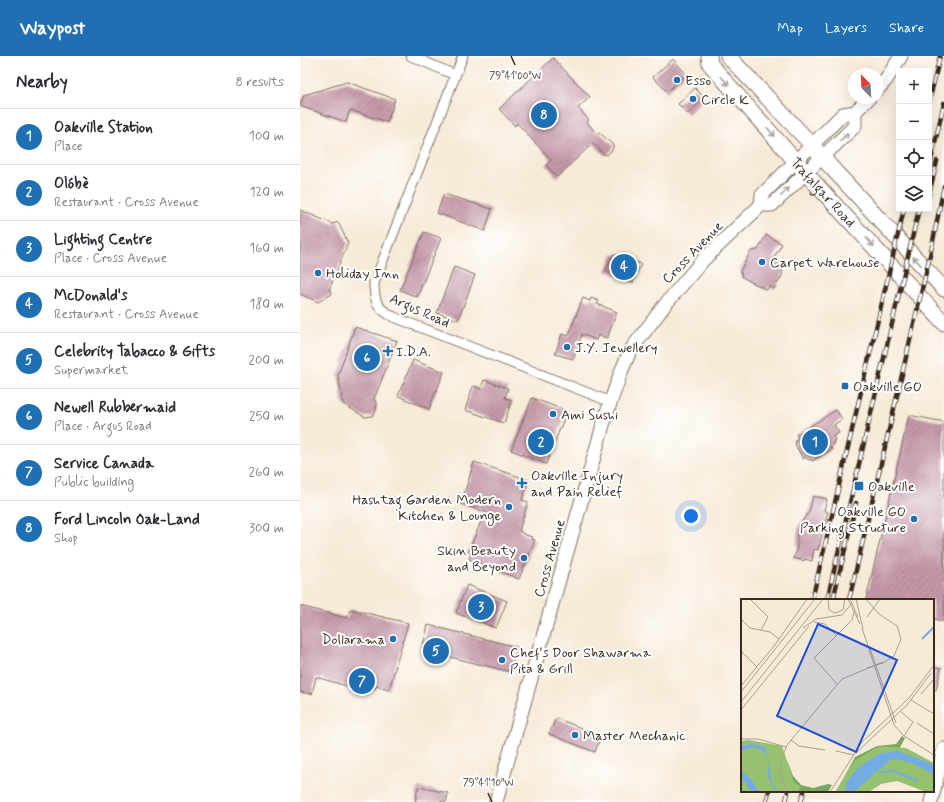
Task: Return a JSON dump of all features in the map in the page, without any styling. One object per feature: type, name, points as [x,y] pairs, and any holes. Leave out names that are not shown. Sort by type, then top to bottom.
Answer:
[{"type":"main road","name":"Trafalgar Road","points":[[709,56],[710,64],[944,323]]},
{"type":"main road","name":"Trafalgar Road","points":[[728,56],[944,289]]},
{"type":"street","points":[[411,56],[455,74]]},
{"type":"street","name":"Argus Road","points":[[462,56],[374,283],[374,294],[376,301],[381,309],[387,313],[611,402]]},
{"type":"street","points":[[884,82],[901,56]]},
{"type":"street","points":[[760,204],[772,205],[855,126],[855,112],[863,104]]},
{"type":"street","name":"Cross Avenue","points":[[496,802],[604,418],[630,351],[664,306],[704,260],[760,204],[762,195],[843,114],[855,112]]},
{"type":"street","points":[[934,790],[944,749]]},
{"type":"street","points":[[931,802],[933,792]]},
{"type":"building","points":[[553,58],[590,97],[578,108],[589,120],[587,122],[597,134],[599,132],[614,146],[607,155],[604,155],[593,143],[557,177],[546,165],[551,160],[517,123],[515,126],[499,109]]},
{"type":"building","points":[[673,59],[686,74],[667,92],[653,77]]},
{"type":"building","points":[[347,82],[395,99],[387,122],[350,110],[346,122],[300,106],[304,95]]},
{"type":"building","points":[[695,88],[705,98],[688,114],[678,104]]},
{"type":"building","points":[[444,194],[492,209],[485,231],[437,213]]},
{"type":"building","name":"Holiday Inn","points":[[300,210],[333,224],[338,222],[348,243],[329,290],[332,294],[318,302],[300,294]]},
{"type":"building","points":[[424,232],[441,238],[417,297],[400,290]]},
{"type":"building","name":"Carpet Warehouse","points":[[766,235],[782,244],[773,259],[783,265],[782,276],[774,289],[769,286],[767,290],[742,277],[740,271],[751,251],[758,250]]},
{"type":"building","points":[[613,254],[628,260],[628,258],[641,264],[633,283],[606,271]]},
{"type":"building","points":[[454,267],[475,275],[458,320],[437,313]]},
{"type":"building","points":[[583,298],[590,301],[591,298],[599,301],[597,304],[617,312],[607,338],[598,335],[596,340],[582,334],[573,359],[555,354],[562,334],[568,336]]},
{"type":"building","points":[[355,327],[397,341],[374,399],[377,404],[376,411],[372,416],[365,417],[343,404],[338,375]]},
{"type":"building","points":[[413,360],[444,372],[429,409],[398,396]]},
{"type":"building","points":[[484,380],[508,388],[505,398],[512,400],[504,423],[465,410],[473,386],[481,389]]},
{"type":"building","points":[[532,398],[567,411],[546,464],[511,450]]},
{"type":"building","points":[[836,410],[842,419],[834,425],[839,433],[833,436],[835,440],[833,441],[833,445],[830,447],[832,449],[812,461],[811,459],[809,460],[805,457],[803,459],[795,444],[798,437],[796,435]]},
{"type":"building","name":"Oakville GO Parking Structure","points":[[909,415],[944,422],[943,621],[934,619],[934,599],[866,599]]},
{"type":"building","points":[[474,462],[529,480],[522,500],[528,502],[519,531],[535,540],[519,579],[469,559],[471,554],[468,552],[485,512],[461,504]]},
{"type":"building","points":[[813,496],[827,499],[824,510],[828,512],[818,550],[814,549],[812,561],[805,559],[804,561],[793,558],[797,551],[797,535],[799,525],[809,512]]},
{"type":"building","points":[[467,585],[507,601],[496,628],[456,613]]},
{"type":"building","points":[[300,606],[347,618],[350,609],[408,623],[389,690],[376,686],[375,689],[367,686],[367,688],[365,687],[364,691],[316,677],[312,694],[300,692]]},
{"type":"building","points":[[428,625],[517,647],[511,672],[422,650]]},
{"type":"building","points":[[934,666],[941,668],[936,690],[934,689]]},
{"type":"building","name":"Master Mechanic","points":[[556,718],[601,736],[595,752],[549,734]]},
{"type":"building","points":[[418,787],[448,793],[446,802],[415,802]]},
{"type":"railway","points":[[932,89],[940,56]]},
{"type":"railway","points":[[932,156],[944,103]]},
{"type":"railway","points":[[932,182],[937,161]]},
{"type":"railway","points":[[849,599],[931,251],[944,186]]},
{"type":"railway","points":[[812,599],[903,212]]},
{"type":"railway","points":[[827,599],[918,212]]},
{"type":"railway","points":[[833,599],[856,503]]},
{"type":"railway","points":[[766,802],[769,792]]},
{"type":"railway","points":[[786,802],[788,792]]},
{"type":"railway","points":[[801,802],[804,792]]},
{"type":"place","name":"Esso","points":[[677,80]]},
{"type":"place","name":"Circle K","points":[[693,99]]},
{"type":"place","name":"Ford Lincoln Oak-Land","points":[[544,115]]},
{"type":"place","name":"Carpet Warehouse","points":[[762,262]]},
{"type":"place","name":"McDonald's","points":[[624,267]]},
{"type":"place","name":"Holiday Inn","points":[[318,273]]},
{"type":"place","name":"J.Y. Jewellery","points":[[567,347]]},
{"type":"place","name":"I.D.A.","points":[[388,351]]},
{"type":"place","name":"Newell Rubbermaid","points":[[367,358]]},
{"type":"place","name":"Oakville GO","points":[[845,386]]},
{"type":"place","name":"Ami Sushi","points":[[553,414]]},
{"type":"place","name":"Olóbè","points":[[541,442]]},
{"type":"place","name":"Oakville Station","points":[[815,442]]},
{"type":"place","name":"Oakville Injury and Pain Relief","points":[[522,483]]},
{"type":"place","name":"Oakville","points":[[859,486]]},
{"type":"place","name":"Hashtag Garden Modern Kitchen & Lounge","points":[[509,507]]},
{"type":"place","name":"Oakville GO Parking Structure","points":[[914,519]]},
{"type":"place","name":"Skin Beauty and Beyond","points":[[524,558]]},
{"type":"place","name":"Lighting Centre","points":[[481,607]]},
{"type":"place","name":"Dollarama","points":[[393,639]]},
{"type":"place","name":"Celebrity Tabacco & Gifts","points":[[436,651]]},
{"type":"place","name":"Chef's Door Shawarma Pita & Grill","points":[[502,660]]},
{"type":"place","name":"Service Canada","points":[[362,681]]},
{"type":"place","name":"Master Mechanic","points":[[575,735]]}]
